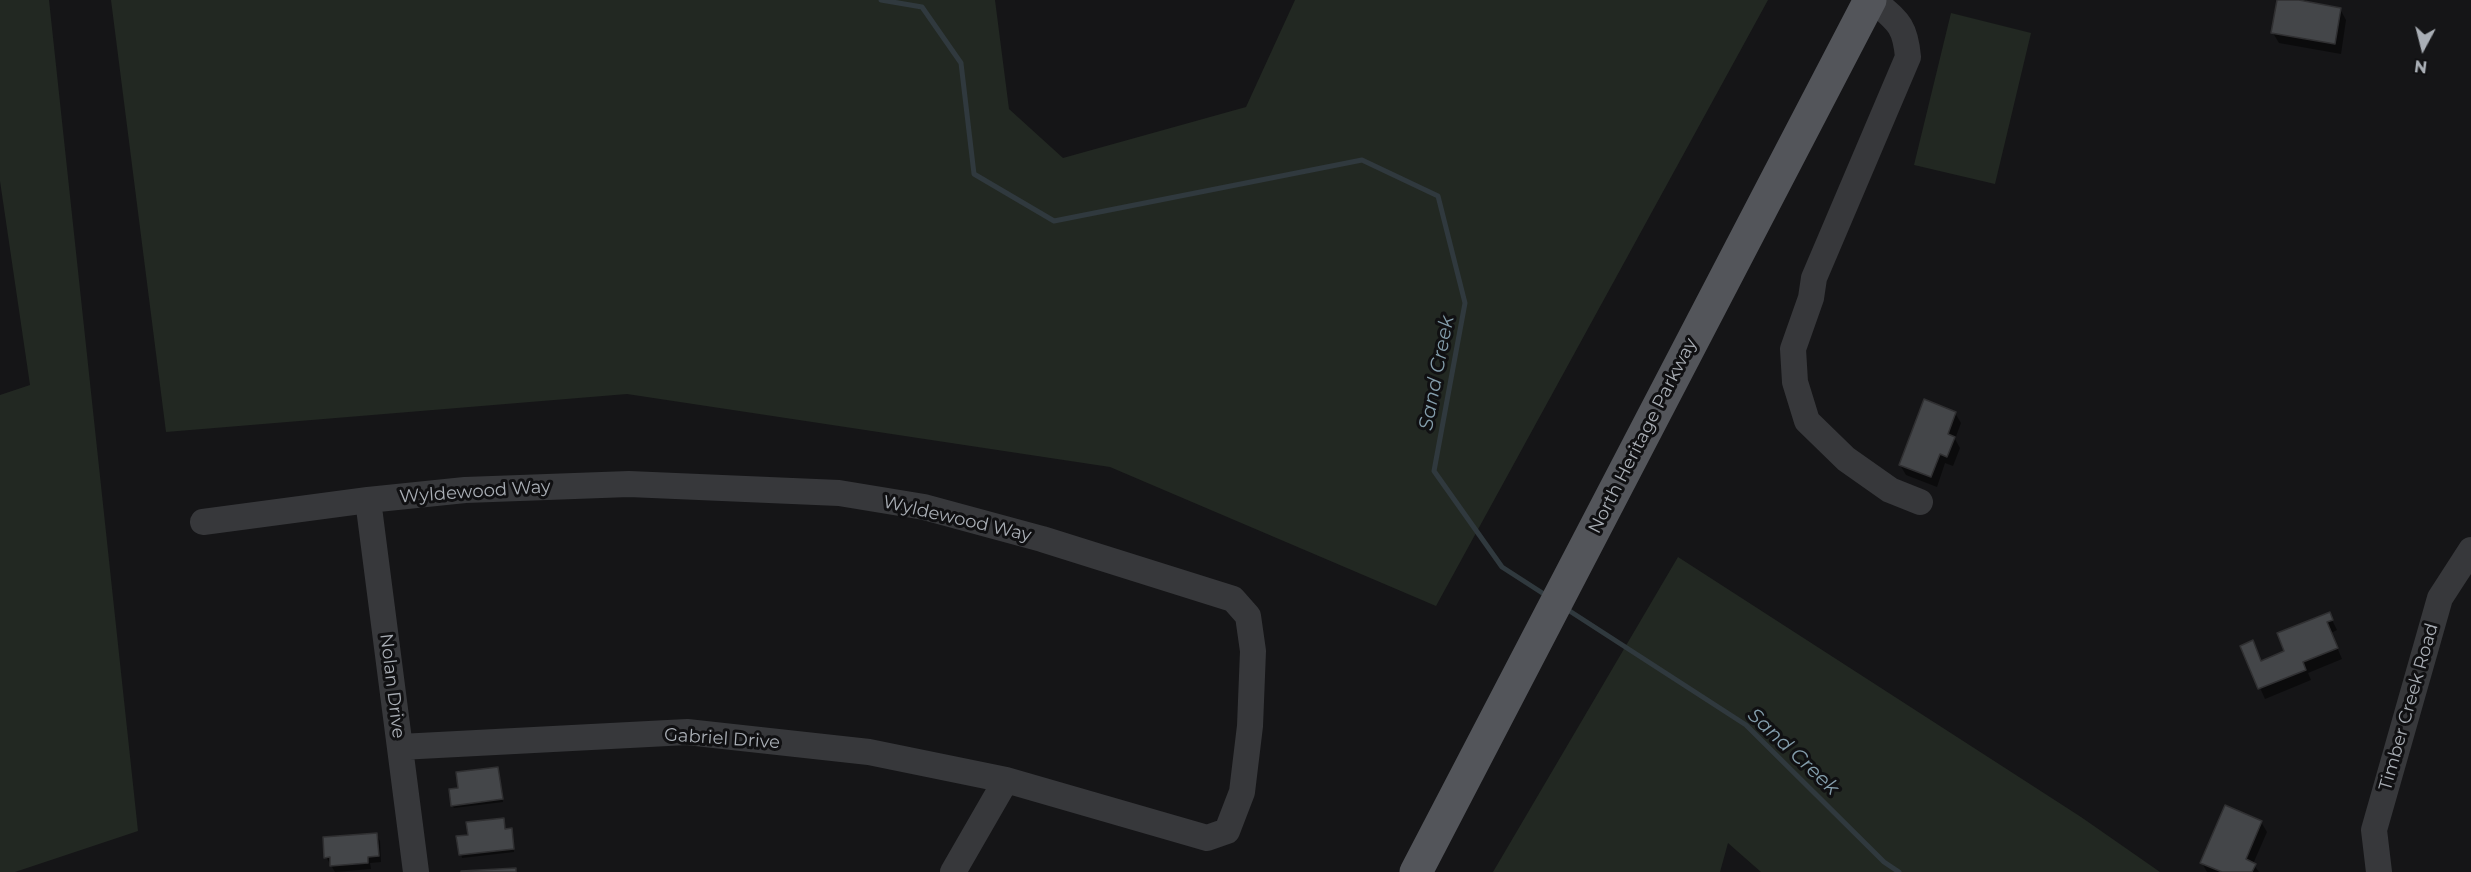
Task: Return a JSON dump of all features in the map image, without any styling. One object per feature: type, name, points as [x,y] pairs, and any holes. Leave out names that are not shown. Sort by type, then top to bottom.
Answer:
[{"type":"main road","name":"North Heritage Parkway","points":[[1416,872],[1872,0]]},
{"type":"street","points":[[1872,0],[1896,21],[1906,36],[1908,57],[1814,278],[1811,297],[1793,349],[1795,382],[1807,421],[1846,459],[1890,490],[1920,502]]},
{"type":"street","name":"Wyldewood Way","points":[[203,522],[368,500],[465,490],[629,484],[839,493],[924,507],[1042,539],[1233,599],[1248,616],[1253,651],[1250,726],[1242,792],[1227,831],[1207,838],[1006,780]]},
{"type":"street","name":"Nolan Drive","points":[[368,500],[416,872]]},
{"type":"street","name":"Timber Creek Road","points":[[2379,872],[2374,830],[2440,598],[2471,550]]},
{"type":"street","name":"Gabriel Drive","points":[[400,747],[687,732],[869,752],[1006,780]]},
{"type":"street","points":[[953,872],[1006,780]]},
{"type":"shaded area","points":[[0,0],[49,0],[138,831],[15,872],[0,872],[0,395],[30,385],[0,181]]},
{"type":"shaded area","points":[[111,0],[995,0],[1009,109],[1063,158],[1246,107],[1295,0],[1768,0],[1436,606],[1110,467],[627,394],[166,432]]},
{"type":"shaded area","points":[[1951,13],[2031,33],[1995,184],[1914,165]]},
{"type":"shaded area","points":[[1678,557],[2081,817],[2160,872],[1761,872],[1728,843],[1720,872],[1493,872]]},
{"type":"building","points":[[2277,0],[2299,0],[2341,8],[2335,44],[2271,33]]},
{"type":"building","points":[[1924,399],[1956,412],[1948,434],[1955,437],[1947,457],[1940,454],[1931,477],[1899,465]]},
{"type":"building","points":[[2330,612],[2333,620],[2327,622],[2338,648],[2303,662],[2306,670],[2258,689],[2240,646],[2253,640],[2261,661],[2284,651],[2277,633]]},
{"type":"building","points":[[498,767],[503,799],[451,806],[449,789],[458,788],[456,772]]},
{"type":"building","points":[[2225,805],[2262,821],[2246,859],[2256,864],[2252,872],[2222,872],[2200,863]]},
{"type":"building","points":[[504,818],[505,829],[512,828],[514,849],[459,855],[456,836],[468,835],[466,822]]},
{"type":"building","points":[[377,833],[379,856],[368,857],[368,863],[330,866],[330,857],[324,858],[323,837]]},
{"type":"building","points":[[516,868],[516,872],[461,872],[461,871]]},
{"type":"waterway","name":"Sand Creek","points":[[881,0],[922,7],[961,63],[974,174],[1054,221],[1362,160],[1438,196],[1465,303],[1434,471],[1502,567],[1547,596]]},
{"type":"waterway","name":"Sand Creek","points":[[1565,608],[1746,725],[1884,862],[1899,872]]}]
